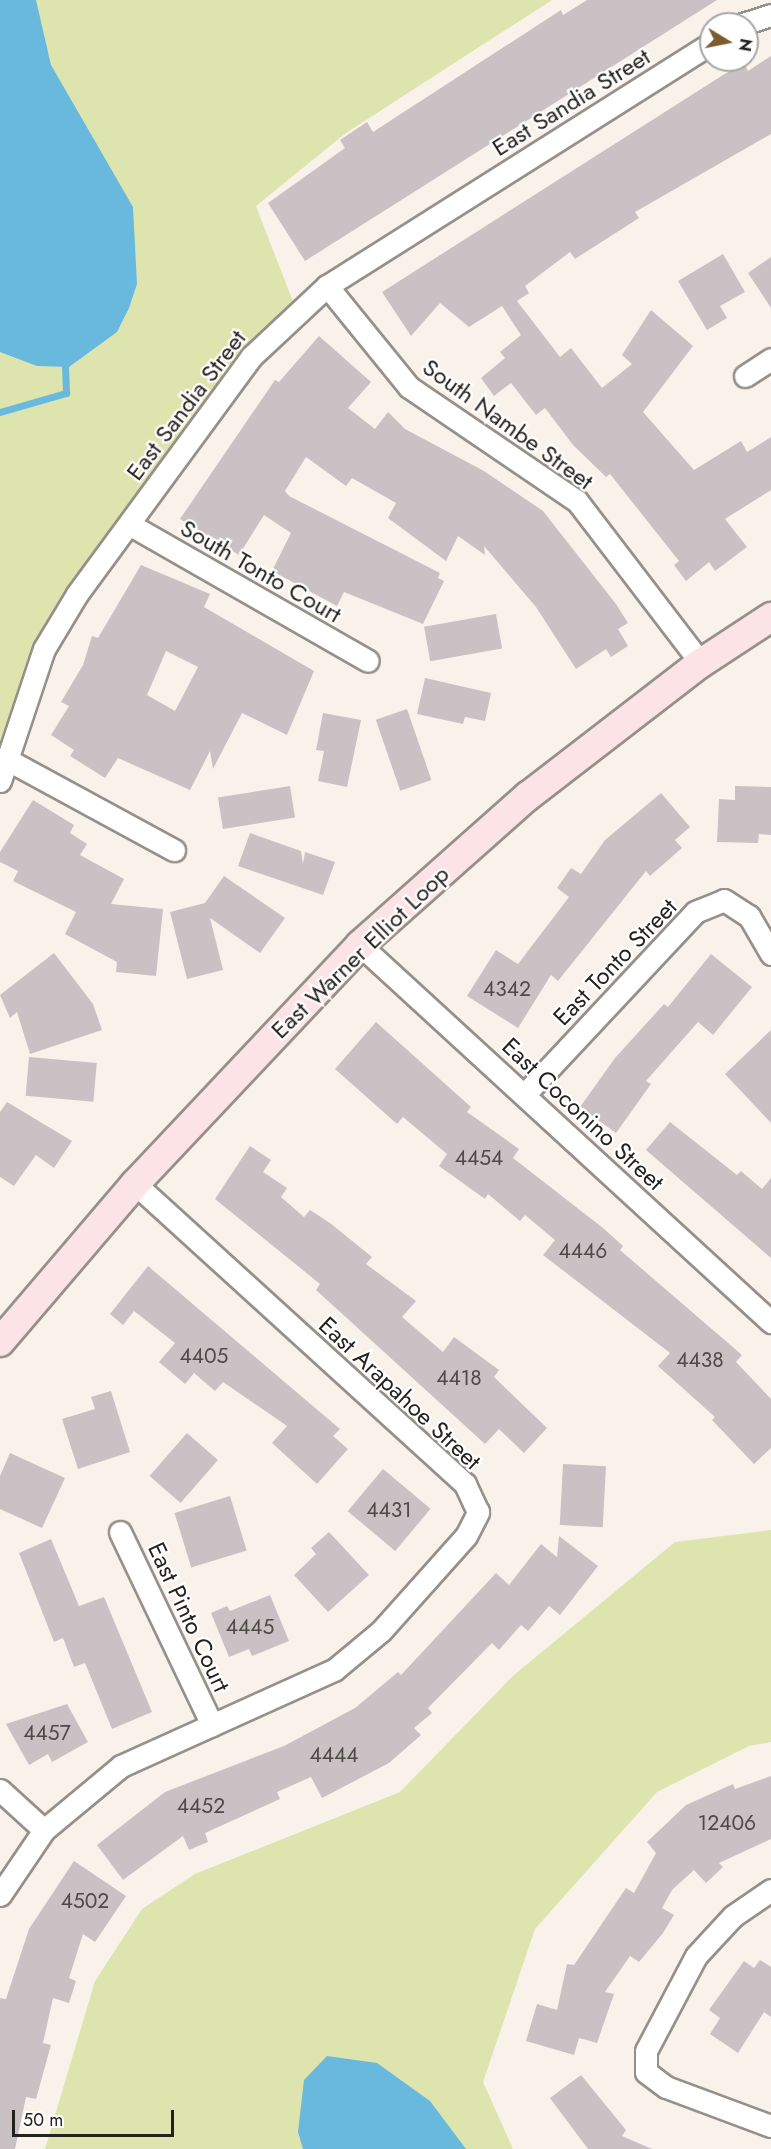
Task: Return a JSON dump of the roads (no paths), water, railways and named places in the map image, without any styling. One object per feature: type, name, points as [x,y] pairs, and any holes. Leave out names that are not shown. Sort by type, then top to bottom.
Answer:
[{"type":"main road","name":"East Warner Elliot Loop","points":[[0,1342],[135,1184],[360,945],[528,796],[701,663],[771,617]]},
{"type":"street","name":"East Sandia Street","points":[[0,781],[44,650],[77,594],[251,357],[327,286],[699,51]]},
{"type":"street","name":"South Nambe Street","points":[[327,286],[409,387],[577,501],[701,663]]},
{"type":"street","points":[[745,376],[771,359]]},
{"type":"street","name":"South Tonto Court","points":[[129,524],[368,661]]},
{"type":"street","points":[[8,760],[174,850]]},
{"type":"street","name":"East Tonto Street","points":[[524,1095],[695,912],[724,900],[749,916],[771,954]]},
{"type":"street","name":"East Coconino Street","points":[[360,945],[771,1322]]},
{"type":"street","name":"East Arapahoe Street","points":[[0,1895],[44,1830],[121,1766],[334,1670],[381,1631],[466,1536],[478,1512],[465,1484],[135,1184]]},
{"type":"street","name":"East Pinto Court","points":[[120,1532],[212,1725]]},
{"type":"street","points":[[0,1790],[44,1830]]},
{"type":"street","points":[[771,1890],[733,1916],[696,1956],[646,2051],[646,2072],[666,2087],[771,2126]]},
{"type":"water","points":[[0,0],[36,0],[51,65],[133,207],[137,284],[129,308],[117,332],[69,367],[37,366],[0,352]]},
{"type":"water","points":[[327,2056],[377,2063],[430,2101],[466,2149],[303,2149],[298,2132],[304,2080]]},
{"type":"waterway","points":[[0,412],[66,393],[65,361]]}]
